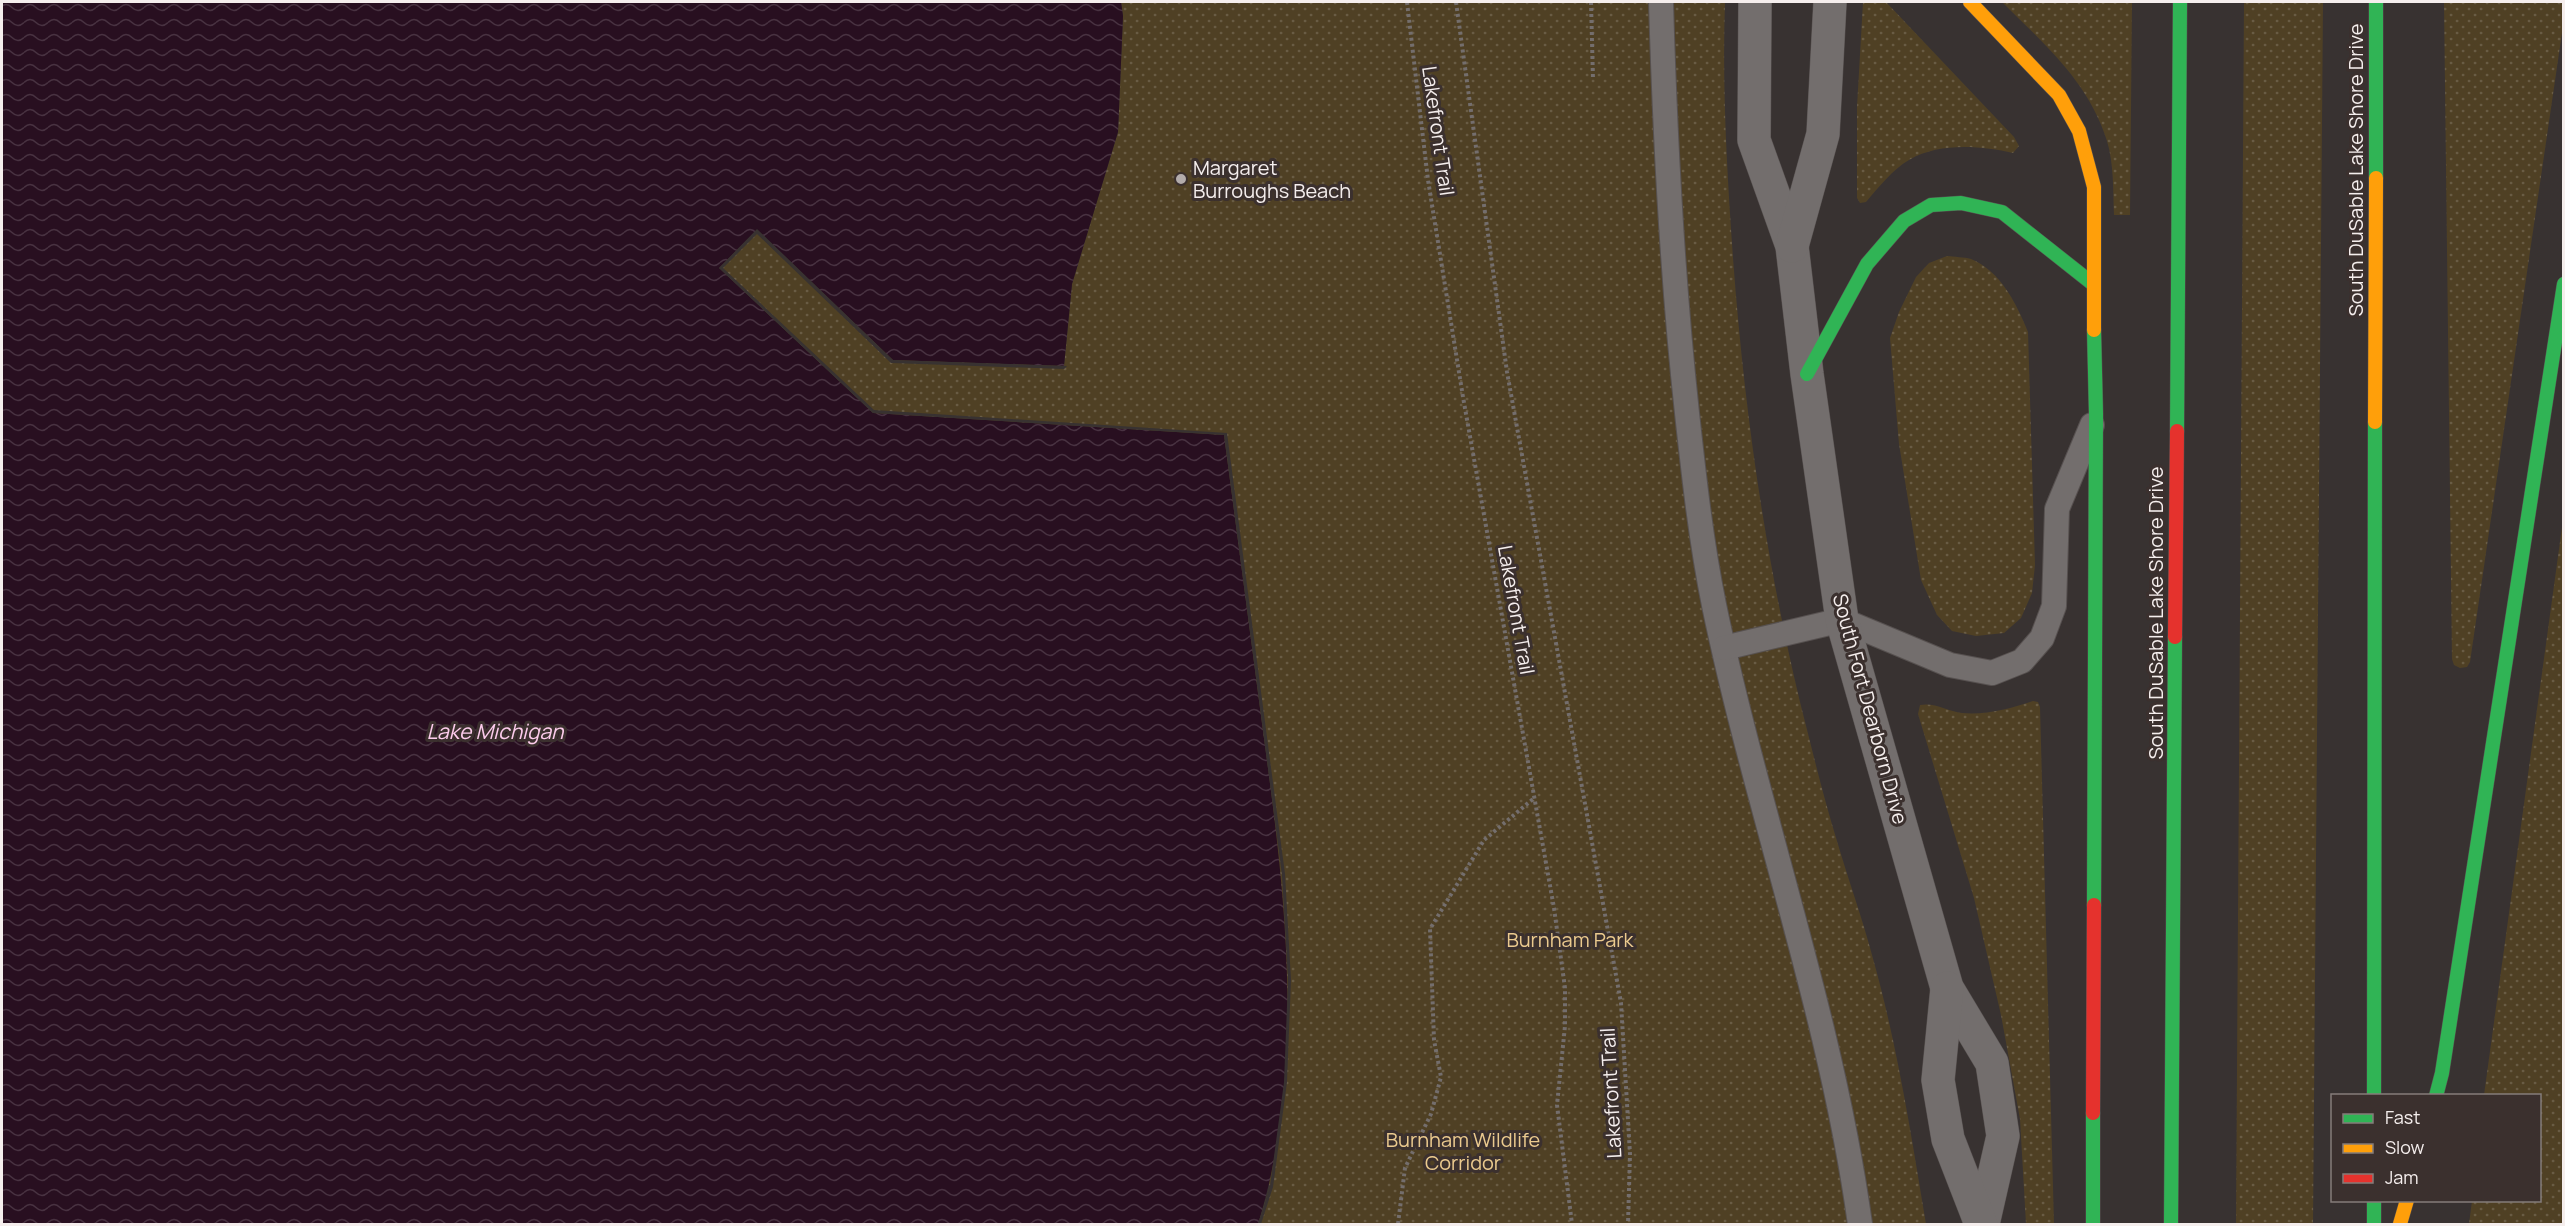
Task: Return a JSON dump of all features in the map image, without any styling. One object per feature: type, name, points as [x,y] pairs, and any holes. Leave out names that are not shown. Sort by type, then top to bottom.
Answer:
[{"type":"highway","points":[[1970,2],[2059,95],[2079,131],[2094,187],[2093,284],[2096,414],[2093,1224]]},
{"type":"highway","name":"South DuSable Lake Shore Drive","points":[[2171,1224],[2180,2]]},
{"type":"highway","name":"South DuSable Lake Shore Drive","points":[[2374,1094],[2376,2]]},
{"type":"highway","points":[[1807,374],[1867,264],[1904,221],[1931,205],[1960,203],[2002,212],[2093,284]]},
{"type":"highway","points":[[2436,1094],[2442,1073],[2564,284]]},
{"type":"highway","points":[[2374,1202],[2374,1224]]},
{"type":"highway","points":[[2400,1224],[2406,1202]]},
{"type":"street","name":"South Fort Dearborn Drive","points":[[1755,2],[1754,140],[1792,246],[1807,374],[1842,620],[1947,988],[1992,1063],[2003,1136],[1982,1224]]},
{"type":"street","name":"South Fort Dearborn Drive","points":[[1792,246],[1823,134],[1830,2]]},
{"type":"street","name":"South Fort Dearborn Drive","points":[[1947,988],[1938,1080],[1948,1139],[1982,1224]]},
{"type":"lane","points":[[1661,2],[1665,144],[1676,314],[1695,485],[1713,601],[1745,740],[1805,965],[1851,1162],[1860,1224]]},
{"type":"lane","points":[[1724,648],[1842,620],[1950,665],[1992,673],[2022,661],[2042,638],[2054,606],[2057,509],[2096,414]]},
{"type":"path","name":"Lakefront Trail","points":[[1407,2],[1428,180],[1463,397],[1554,908],[1565,988],[1565,1026],[1557,1105],[1572,1224]]},
{"type":"path","name":"Lakefront Trail","points":[[1456,2],[1507,372],[1621,1003],[1630,1154],[1629,1224]]},
{"type":"path","points":[[1591,2],[1593,80]]},
{"type":"path","points":[[1398,1224],[1405,1168],[1431,1114],[1441,1077],[1434,1040],[1430,929],[1484,840],[1534,798]]},
{"type":"green space","name":"Burnham Park","points":[[1121,2],[1725,2],[1726,130],[1733,258],[1743,370],[1766,537],[1776,592],[1813,755],[1868,941],[1889,1022],[1926,1224],[1258,1224],[1270,1186],[873,413],[719,268],[757,229],[1064,366],[1072,284],[1118,132],[1123,16]]},
{"type":"green space","points":[[1863,2],[1886,2],[2014,137],[2019,146],[2013,153],[1961,147],[1921,154],[1897,168],[1866,202],[1860,203],[1857,198],[1857,107]]},
{"type":"green space","points":[[2002,2],[2132,2],[2130,215],[2114,215],[2111,159],[2107,141],[2089,100],[2064,65]]},
{"type":"green space","points":[[2244,2],[2323,2],[2313,1224],[2236,1224]]},
{"type":"green space","points":[[2444,2],[2564,2],[2563,26],[2470,662],[2467,667],[2460,668],[2454,665],[2452,659]]},
{"type":"green space","points":[[1947,256],[1971,259],[1982,264],[1991,272],[2007,290],[2028,332],[2035,565],[2032,593],[2021,618],[2004,633],[1976,636],[1952,631],[1937,615],[1921,580],[1899,444],[1890,338],[1899,312],[1916,277],[1929,263]]},
{"type":"green space","points":[[2563,520],[2563,1224],[2469,1224],[2472,1202],[2541,1202],[2541,1094],[2484,1094]]},
{"type":"green space","points":[[2033,701],[2038,702],[2040,707],[2054,1224],[2026,1224],[2020,1119],[2001,1015],[1974,898],[1918,714],[1920,705],[1925,704],[1962,713],[1980,713],[2016,707]]},
{"type":"water","name":"Lake Michigan","points":[[2,2],[1121,2],[1123,16],[1118,132],[1072,284],[1064,366],[893,360],[757,230],[719,268],[873,413],[1224,435],[1271,792],[1284,916],[1287,979],[1287,1041],[1283,1103],[1273,1164],[1258,1224],[2,1224]]},
{"type":"pier","points":[[757,229],[893,360],[1067,366],[1064,369],[891,363],[757,234],[723,268],[874,410],[1227,433],[1285,874],[1291,980],[1287,1082],[1273,1187],[1261,1224],[1258,1224],[1270,1186],[1284,1082],[1288,980],[1282,875],[1224,435],[873,413],[719,268]]},
{"type":"traffic: fast","points":[[2177,431],[2180,2]]},
{"type":"traffic: fast","points":[[2376,2],[2376,178]]},
{"type":"traffic: fast","points":[[1807,374],[1867,264],[1904,221],[1931,205],[1961,203],[2002,212],[2093,284]]},
{"type":"traffic: fast","points":[[2437,1094],[2442,1073],[2564,284]]},
{"type":"traffic: fast","points":[[2094,330],[2096,414],[2094,905]]},
{"type":"traffic: fast","points":[[2374,1094],[2375,422]]},
{"type":"traffic: fast","points":[[2171,1224],[2175,637]]},
{"type":"traffic: fast","points":[[2093,1113],[2093,1224]]},
{"type":"traffic: fast","points":[[2374,1202],[2374,1224]]},
{"type":"traffic: slow","points":[[1970,2],[2059,95],[2079,131],[2094,187],[2094,330]]},
{"type":"traffic: slow","points":[[2375,422],[2376,178]]},
{"type":"traffic: slow","points":[[2400,1224],[2406,1202]]},
{"type":"traffic: jam","points":[[2175,637],[2177,431]]},
{"type":"traffic: jam","points":[[2093,1113],[2094,905]]},
{"type":"place","name":"Margaret Burroughs Beach","points":[[1181,179]]},
{"type":"park label","name":"Burnham Wildlife Corridor","points":[[1463,1152]]}]
